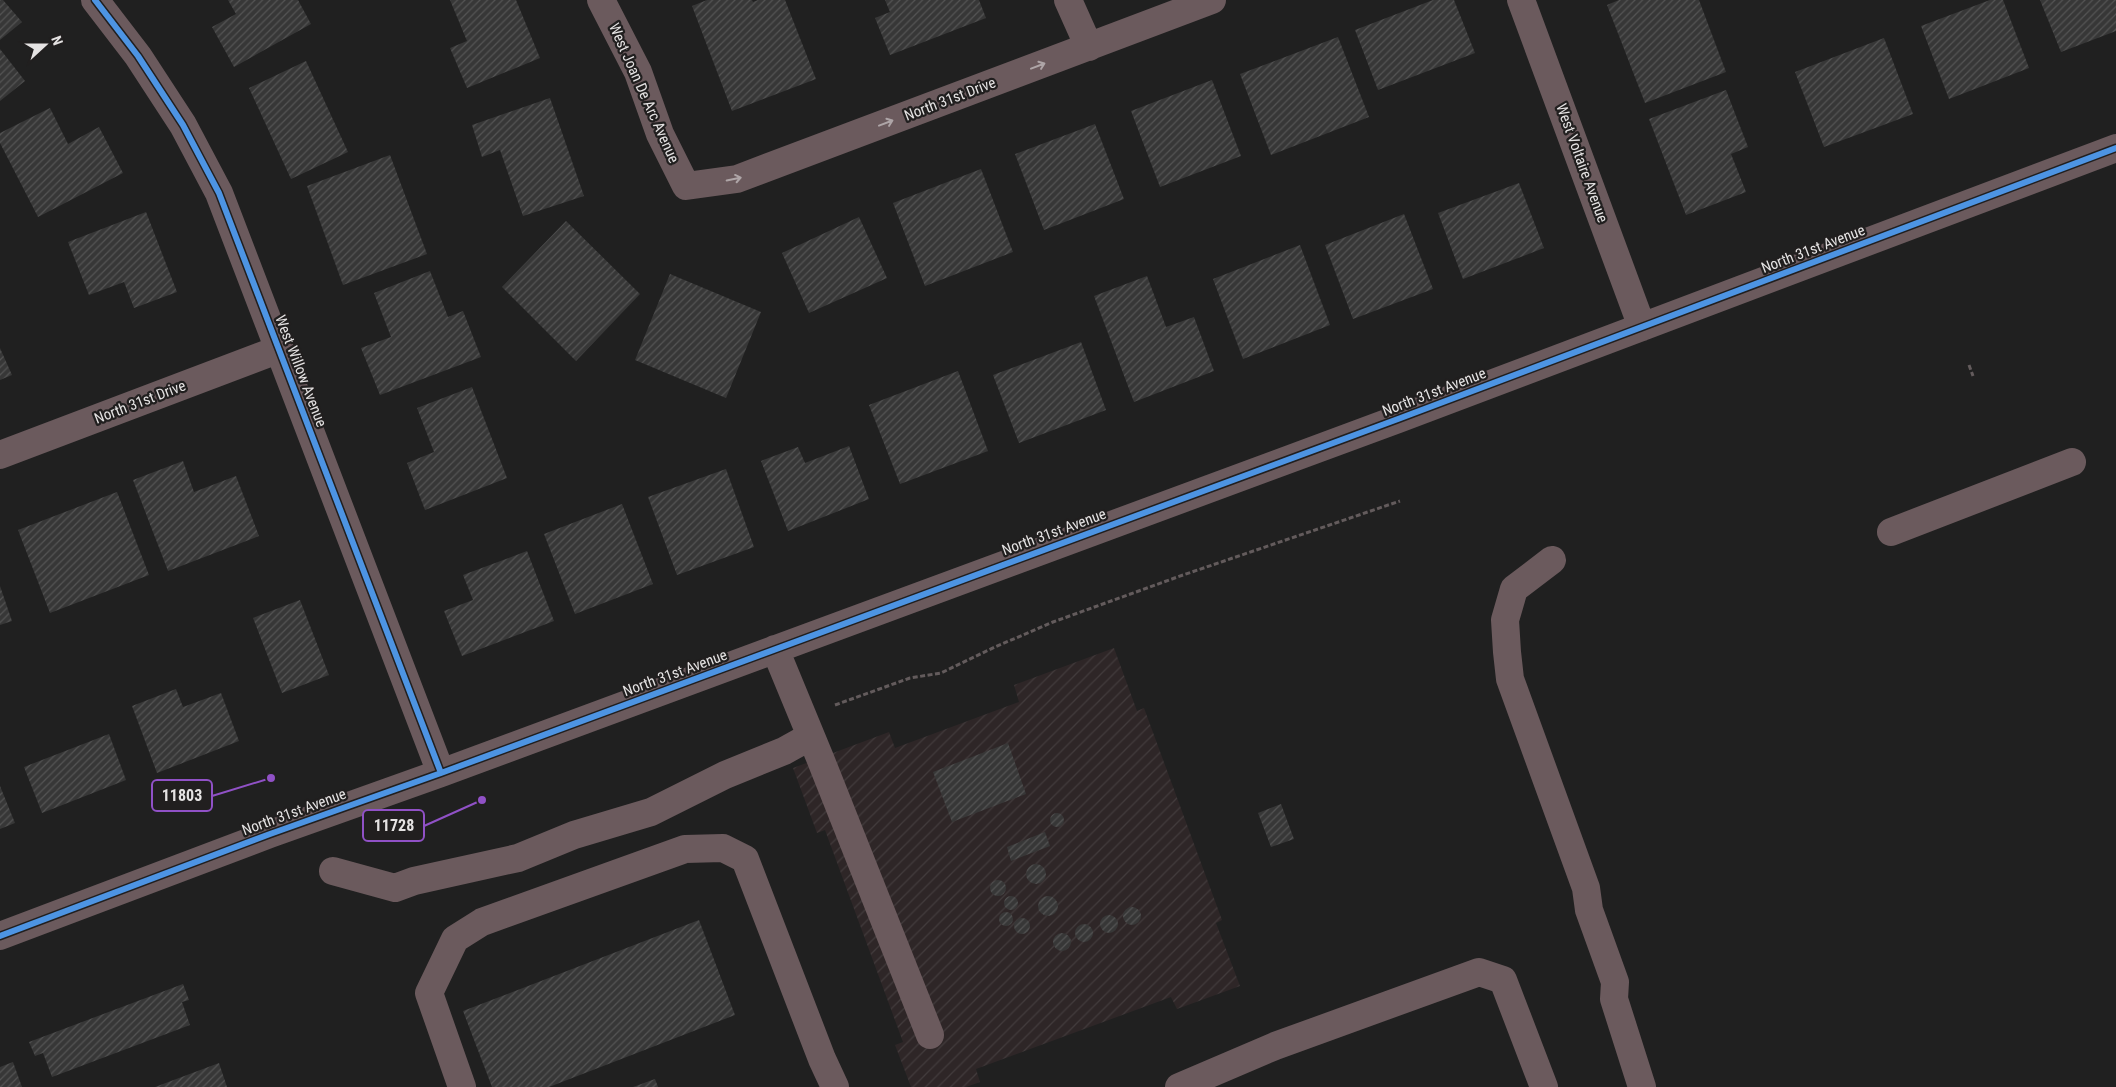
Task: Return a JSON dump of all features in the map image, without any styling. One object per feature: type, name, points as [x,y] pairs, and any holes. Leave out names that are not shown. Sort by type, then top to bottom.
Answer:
[{"type":"street","name":"West Willow Avenue","points":[[95,0],[138,56],[183,125],[215,184],[280,349],[441,774]]},
{"type":"street","name":"West Joan De Arc Avenue","points":[[601,0],[638,72],[660,134],[686,186]]},
{"type":"street","points":[[1068,0],[1089,47]]},
{"type":"street","name":"North 31st Drive","points":[[686,186],[737,179],[1212,0]]},
{"type":"street","name":"West Voltaire Avenue","points":[[1521,0],[1642,327]]},
{"type":"street","name":"North 31st Avenue","points":[[0,936],[270,834],[441,774],[1642,327],[2116,148]]},
{"type":"street","name":"North 31st Drive","points":[[0,454],[280,349]]},
{"type":"street","points":[[1891,532],[2072,462]]},
{"type":"street","points":[[1552,560],[1514,589],[1505,620],[1510,680],[1586,888],[1589,910],[1615,982],[1614,999],[1642,1087]]},
{"type":"street","points":[[775,649],[930,1035]]},
{"type":"street","points":[[333,871],[395,888],[414,881],[518,858],[574,835],[651,812],[726,775],[784,751],[807,726]]},
{"type":"street","points":[[462,1087],[429,993],[455,939],[482,922],[685,849],[723,848],[745,860],[818,1050],[835,1087]]},
{"type":"street","points":[[1179,1087],[1275,1046],[1479,972],[1503,980],[1544,1087]]},
{"type":"path","points":[[1969,365],[1973,376]]},
{"type":"path","points":[[807,726],[910,678],[941,673],[1053,622],[1183,575],[1400,501]]},
{"type":"shaded area","points":[[1114,648],[1137,711],[1144,708],[1222,920],[1216,923],[1240,986],[1177,1009],[1171,997],[976,1069],[980,1082],[966,1087],[911,1087],[895,1045],[903,1042],[825,830],[817,833],[793,768],[889,732],[895,748],[1019,702],[1014,685]]},
{"type":"building","points":[[0,0],[3,0],[22,22],[0,40]]},
{"type":"building","points":[[228,0],[298,0],[311,24],[234,67],[212,27],[236,14]]},
{"type":"building","points":[[450,0],[516,0],[540,58],[467,88],[450,48],[467,41]]},
{"type":"building","points":[[707,0],[752,0],[753,2],[758,0],[785,0],[816,79],[732,111],[692,6]]},
{"type":"building","points":[[885,0],[979,0],[986,18],[890,55],[875,18],[890,12]]},
{"type":"building","points":[[1433,0],[1454,0],[1475,53],[1378,90],[1355,30]]},
{"type":"building","points":[[1619,0],[1699,0],[1726,72],[1645,103],[1607,5]]},
{"type":"building","points":[[1990,0],[2003,0],[2029,68],[1949,99],[1921,26]]},
{"type":"building","points":[[2040,0],[2116,0],[2116,31],[2061,52]]},
{"type":"building","points":[[1338,37],[1369,117],[1271,155],[1240,74]]},
{"type":"building","points":[[1884,38],[1913,114],[1824,147],[1795,72]]},
{"type":"building","points":[[0,49],[25,81],[0,101]]},
{"type":"building","points":[[306,61],[348,152],[291,179],[249,88]]},
{"type":"building","points":[[1212,80],[1241,156],[1160,187],[1131,111]]},
{"type":"building","points":[[1726,90],[1748,147],[1731,154],[1746,192],[1686,215],[1649,119]]},
{"type":"building","points":[[550,98],[584,196],[523,216],[500,150],[482,157],[472,125]]},
{"type":"building","points":[[50,108],[68,144],[99,127],[123,173],[38,217],[0,143],[0,133]]},
{"type":"building","points":[[1095,124],[1124,199],[1044,230],[1015,154]]},
{"type":"building","points":[[390,155],[427,254],[343,285],[307,186]]},
{"type":"building","points":[[981,169],[1013,252],[925,286],[893,203]]},
{"type":"building","points":[[1519,183],[1544,248],[1463,279],[1438,213]]},
{"type":"building","points":[[146,212],[177,292],[134,308],[124,282],[89,295],[68,242]]},
{"type":"building","points":[[1404,214],[1433,289],[1353,319],[1325,245]]},
{"type":"building","points":[[859,217],[887,278],[809,313],[782,253]]},
{"type":"building","points":[[566,221],[640,294],[576,361],[502,287]]},
{"type":"building","points":[[1300,245],[1330,325],[1243,359],[1213,279]]},
{"type":"building","points":[[430,271],[448,317],[463,311],[481,357],[380,395],[361,348],[391,337],[374,293]]},
{"type":"building","points":[[670,274],[761,312],[726,398],[635,360]]},
{"type":"building","points":[[1147,276],[1166,327],[1194,317],[1214,371],[1134,402],[1094,296]]},
{"type":"building","points":[[1081,342],[1106,410],[1019,443],[993,375]]},
{"type":"building","points":[[0,348],[12,375],[0,380]]},
{"type":"building","points":[[958,371],[988,451],[900,484],[869,405]]},
{"type":"building","points":[[472,387],[507,478],[425,510],[407,463],[434,452],[417,408]]},
{"type":"building","points":[[849,446],[869,499],[788,531],[761,461],[798,447],[805,463]]},
{"type":"building","points":[[183,461],[194,492],[236,476],[259,536],[168,571],[133,480]]},
{"type":"building","points":[[726,469],[754,547],[677,575],[648,497]]},
{"type":"building","points":[[117,492],[149,575],[50,613],[18,530]]},
{"type":"building","points":[[622,504],[653,584],[575,614],[544,534]]},
{"type":"building","points":[[527,551],[554,621],[462,656],[444,611],[473,600],[463,575]]},
{"type":"building","points":[[0,586],[12,621],[0,625]]},
{"type":"building","points":[[300,600],[329,675],[282,693],[253,618]]},
{"type":"building","points":[[176,689],[183,707],[221,693],[239,741],[157,773],[132,706]]},
{"type":"building","points":[[109,734],[126,780],[42,813],[24,767]]},
{"type":"building","points":[[1008,743],[1026,794],[952,822],[933,772]]},
{"type":"building","points":[[0,786],[15,823],[0,829]]},
{"type":"building","points":[[1281,804],[1294,839],[1271,847],[1258,813]]},
{"type":"building","points":[[1054,813],[1060,813],[1064,820],[1060,827],[1054,827],[1050,823],[1050,817]]},
{"type":"building","points":[[1045,832],[1050,846],[1011,861],[1007,847]]},
{"type":"building","points":[[1032,864],[1040,864],[1046,870],[1046,878],[1040,884],[1032,884],[1026,878],[1026,870]]},
{"type":"building","points":[[995,880],[1001,880],[1006,885],[1004,894],[995,896],[990,891],[990,885]]},
{"type":"building","points":[[1008,896],[1014,896],[1018,903],[1014,910],[1008,910],[1004,906],[1004,900]]},
{"type":"building","points":[[1044,896],[1052,896],[1058,902],[1058,910],[1052,916],[1044,916],[1038,910],[1038,902]]},
{"type":"building","points":[[1132,907],[1138,910],[1141,916],[1138,922],[1132,925],[1126,922],[1123,916],[1126,910]]},
{"type":"building","points":[[1003,912],[1009,912],[1013,919],[1009,926],[1003,926],[999,922],[999,916]]},
{"type":"building","points":[[1109,915],[1115,918],[1118,924],[1115,930],[1109,933],[1103,930],[1100,924],[1103,918]]},
{"type":"building","points":[[1022,918],[1030,926],[1022,934],[1014,926]]},
{"type":"building","points":[[699,920],[735,1015],[549,1087],[492,1087],[463,1011]]},
{"type":"building","points":[[1084,924],[1090,927],[1093,933],[1090,939],[1084,942],[1078,939],[1075,933],[1078,927]]},
{"type":"building","points":[[1062,933],[1068,936],[1071,942],[1068,948],[1062,951],[1056,948],[1053,942],[1056,936]]},
{"type":"building","points":[[183,984],[189,1000],[182,1002],[190,1025],[52,1077],[43,1053],[35,1056],[29,1042]]},
{"type":"building","points":[[13,1062],[22,1087],[0,1087],[0,1067]]},
{"type":"building","points":[[219,1063],[227,1087],[155,1087]]},
{"type":"building","points":[[655,1079],[658,1087],[633,1087]]},
{"type":"cycle path","points":[[95,0],[138,56],[183,125],[219,193],[441,773]]},
{"type":"cycle path","points":[[0,936],[270,834],[441,773],[1398,419],[2116,148]]},
{"type":"place","name":"11803","points":[[271,778]]},
{"type":"place","name":"11728","points":[[482,800]]}]
